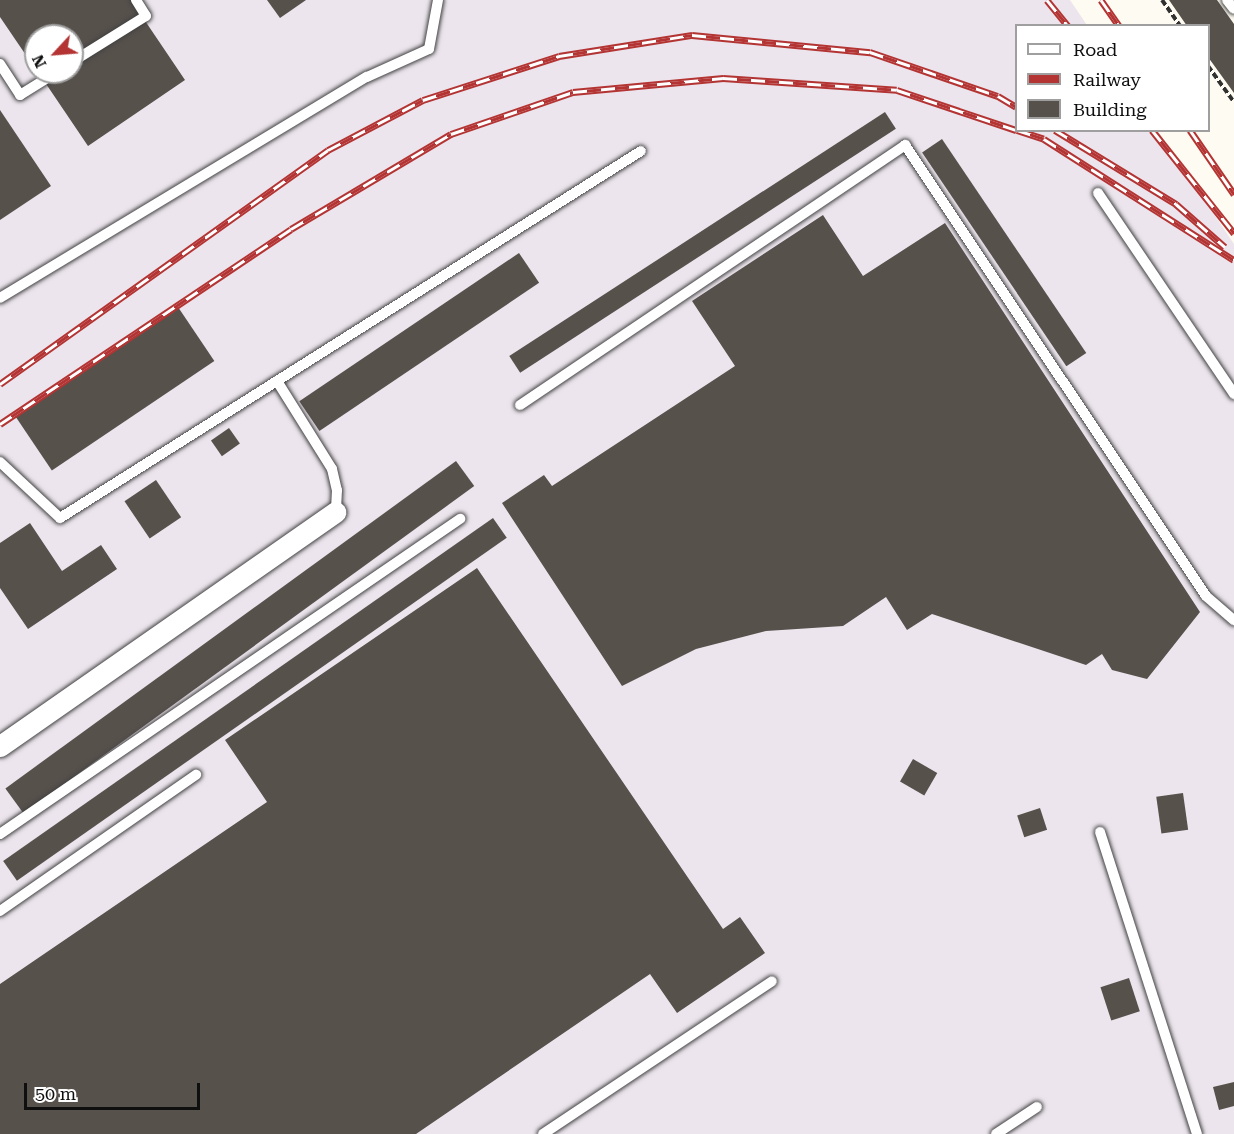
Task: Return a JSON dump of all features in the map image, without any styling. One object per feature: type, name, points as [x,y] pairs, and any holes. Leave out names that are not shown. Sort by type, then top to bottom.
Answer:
[{"type":"street","points":[[0,746],[336,512]]},
{"type":"lane","points":[[84,55],[146,16],[136,0]]},
{"type":"lane","points":[[0,298],[367,77],[429,49],[438,0]]},
{"type":"lane","points":[[1227,0],[1234,9]]},
{"type":"lane","points":[[0,64],[20,95],[38,84]]},
{"type":"lane","points":[[520,405],[905,146],[1206,596],[1234,620]]},
{"type":"lane","points":[[0,462],[60,518],[640,151]]},
{"type":"lane","points":[[1098,193],[1234,394]]},
{"type":"lane","points":[[277,381],[332,469],[338,490],[336,512]]},
{"type":"lane","points":[[0,834],[460,519]]},
{"type":"lane","points":[[0,911],[196,775]]},
{"type":"lane","points":[[1100,832],[1197,1134]]},
{"type":"lane","points":[[543,1134],[772,981]]},
{"type":"lane","points":[[996,1134],[1037,1107]]},
{"type":"path","points":[[1162,0],[1179,24]]},
{"type":"path","points":[[1210,67],[1234,102]]},
{"type":"shaded area","points":[[0,0],[1070,0],[1086,24],[1015,24],[1015,132],[1159,132],[1234,244],[1234,1134],[0,1134]]},
{"type":"building","points":[[0,0],[131,0],[185,80],[88,146],[46,84],[84,84],[84,24],[24,24],[24,52],[0,17]]},
{"type":"building","points":[[267,0],[306,0],[280,18]]},
{"type":"building","points":[[1169,0],[1217,0],[1234,24],[1234,93],[1210,60],[1210,24],[1186,24]]},
{"type":"building","points":[[0,110],[51,186],[0,220]]},
{"type":"building","points":[[885,112],[896,129],[520,373],[509,356]]},
{"type":"building","points":[[942,139],[1086,353],[1066,366],[922,152]]},
{"type":"building","points":[[823,215],[863,276],[945,223],[1200,612],[1147,679],[1112,670],[1102,654],[1086,665],[932,614],[907,630],[886,597],[843,626],[766,631],[696,649],[622,686],[502,503],[544,475],[552,486],[735,366],[692,301]]},
{"type":"building","points":[[519,253],[539,283],[319,431],[299,401]]},
{"type":"building","points":[[178,307],[214,361],[52,470],[16,417]]},
{"type":"building","points":[[229,428],[240,444],[222,456],[211,441]]},
{"type":"building","points":[[456,461],[474,486],[24,813],[5,788]]},
{"type":"building","points":[[156,480],[181,517],[150,539],[124,501]]},
{"type":"building","points":[[493,518],[507,538],[17,881],[3,861]]},
{"type":"building","points":[[30,523],[62,571],[101,545],[117,569],[28,629],[0,588],[0,543]]},
{"type":"building","points":[[477,568],[723,929],[740,917],[765,953],[677,1013],[650,974],[416,1134],[0,1134],[0,984],[267,802],[225,740]]},
{"type":"building","points":[[913,759],[937,773],[924,796],[900,782]]},
{"type":"building","points":[[1183,793],[1188,830],[1161,833],[1156,797]]},
{"type":"building","points":[[1040,808],[1047,830],[1024,837],[1017,815]]},
{"type":"building","points":[[1129,978],[1140,1011],[1111,1021],[1100,987]]},
{"type":"building","points":[[1234,1082],[1234,1106],[1219,1110],[1213,1087]]},
{"type":"railway","points":[[1047,0],[1066,24]]},
{"type":"railway","points":[[1101,0],[1118,24]]},
{"type":"railway","points":[[0,384],[328,150],[423,100],[559,56],[692,35],[870,52],[998,96],[1015,106]]},
{"type":"railway","points":[[0,424],[291,229],[451,134],[573,92],[723,78],[897,90],[1015,130]]},
{"type":"railway","points":[[1023,132],[1044,139],[1234,260]]},
{"type":"railway","points":[[1058,132],[1176,204],[1225,247]]},
{"type":"railway","points":[[1154,132],[1234,233]]},
{"type":"railway","points":[[1191,132],[1234,194]]}]
